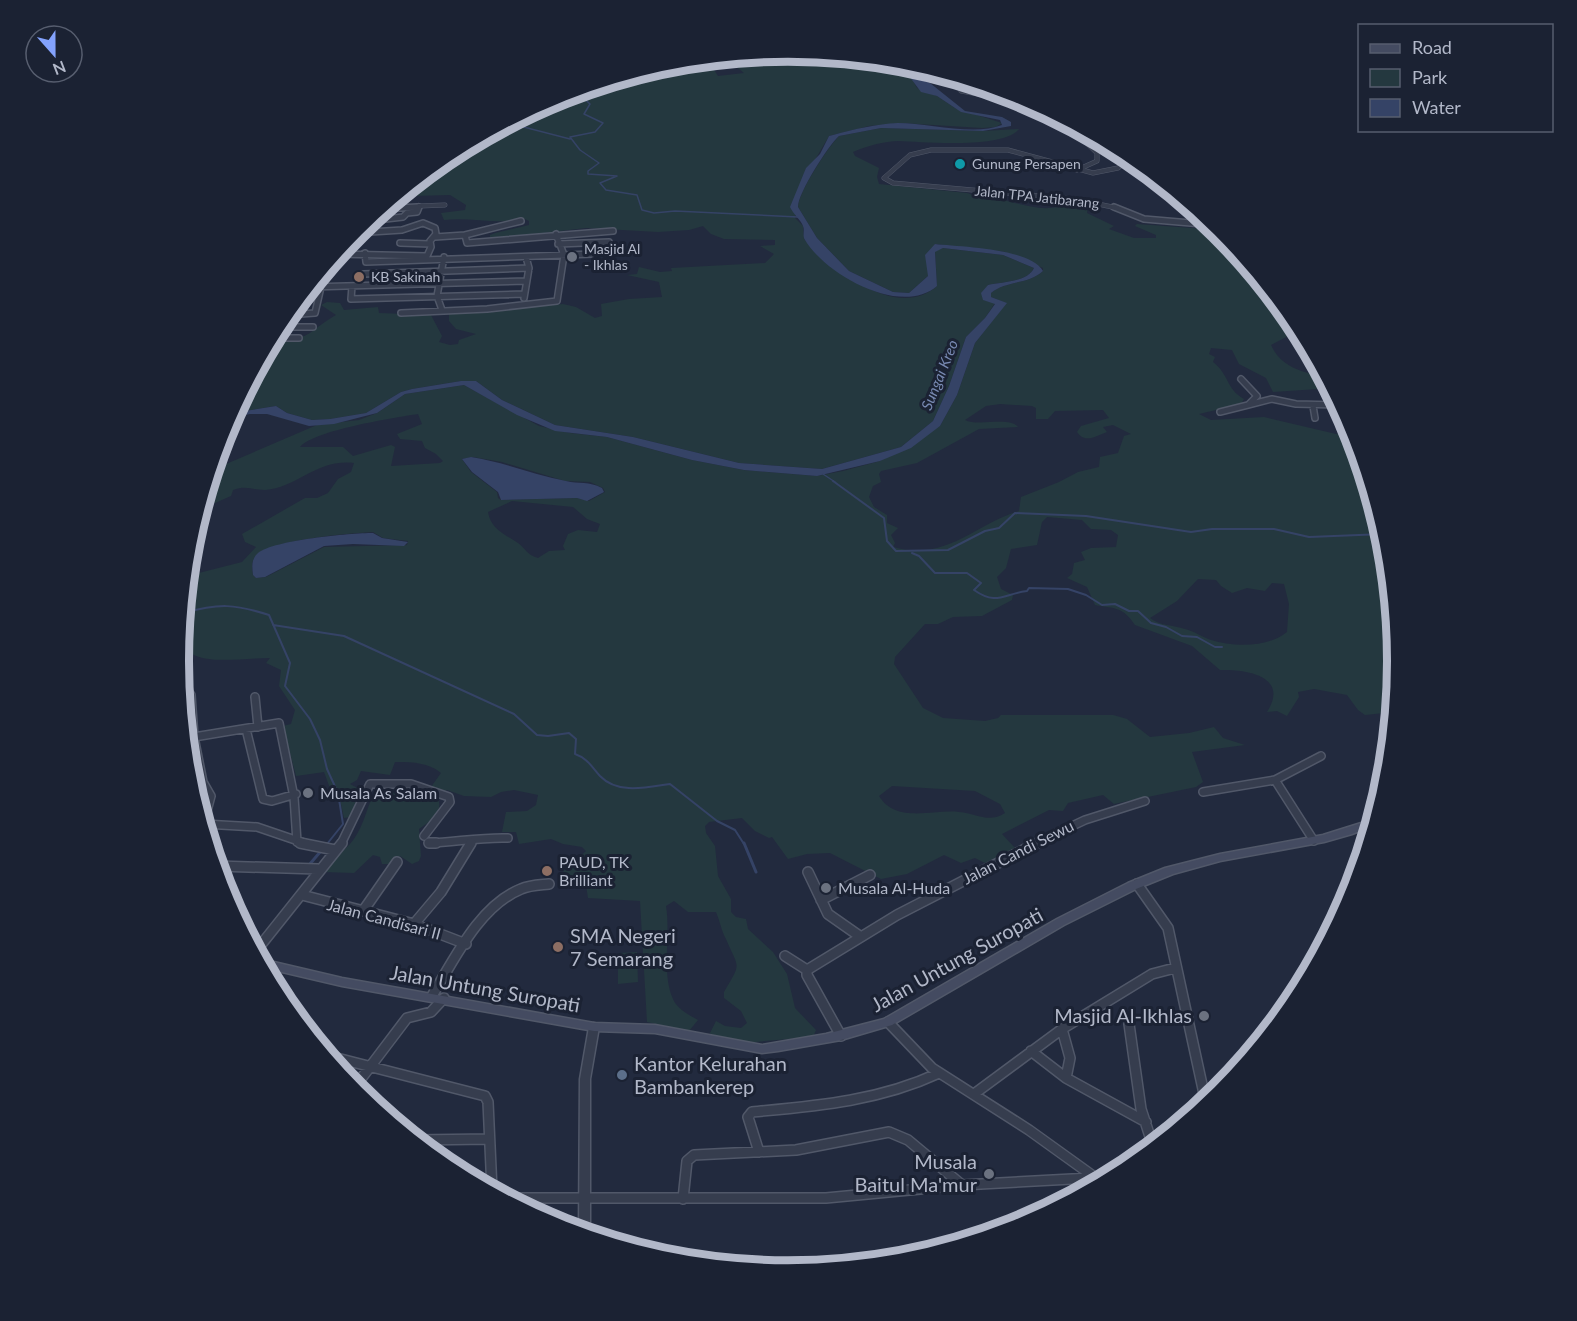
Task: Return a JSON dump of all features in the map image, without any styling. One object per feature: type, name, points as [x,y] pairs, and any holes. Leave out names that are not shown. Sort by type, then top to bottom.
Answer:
[{"type":"main road","name":"Jalan Untung Suropati","points":[[273,966],[342,982],[444,998],[594,1027],[655,1029],[762,1049],[841,1036],[888,1022],[1060,923],[1137,884],[1205,859],[1314,841],[1364,826]]},
{"type":"street","points":[[961,91],[983,94]]},
{"type":"street","points":[[1077,170],[1097,162],[1097,153],[1082,139]]},
{"type":"street","name":"Jalan TPA Jatibarang","points":[[1077,170],[1021,153],[999,149],[931,150],[900,160],[884,178],[886,182],[1074,199],[1109,205],[1144,219],[1198,224]]},
{"type":"street","points":[[1077,170],[1103,172],[1124,164]]},
{"type":"street","points":[[396,208],[445,205]]},
{"type":"street","points":[[384,219],[403,217],[407,213],[417,212],[417,207]]},
{"type":"street","points":[[428,256],[430,241],[435,237],[465,235],[521,221]]},
{"type":"street","points":[[370,232],[402,230],[428,224],[435,228],[435,237]]},
{"type":"street","points":[[465,235],[464,239],[467,243],[613,231]]},
{"type":"street","points":[[401,313],[487,309],[523,303],[553,303],[558,300],[564,255],[556,234]]},
{"type":"street","points":[[558,244],[609,242]]},
{"type":"street","points":[[400,243],[430,244]]},
{"type":"street","points":[[350,253],[443,258]]},
{"type":"street","points":[[365,253],[365,262],[593,254]]},
{"type":"street","points":[[523,303],[529,268],[526,256]]},
{"type":"street","points":[[441,310],[437,296],[443,258]]},
{"type":"street","points":[[364,274],[529,268]]},
{"type":"street","points":[[300,314],[315,313],[321,287],[526,280]]},
{"type":"street","points":[[352,286],[349,298],[524,294]]},
{"type":"street","points":[[368,298],[372,286]]},
{"type":"street","points":[[291,327],[313,327]]},
{"type":"street","points":[[284,338],[299,338]]},
{"type":"street","points":[[1241,379],[1257,396],[1248,405]]},
{"type":"street","points":[[1220,412],[1272,399],[1313,406],[1330,405]]},
{"type":"street","points":[[1313,406],[1315,418]]},
{"type":"street","points":[[191,695],[192,711]]},
{"type":"street","points":[[255,697],[258,727]]},
{"type":"street","points":[[195,737],[279,723],[296,794],[299,818],[297,842]]},
{"type":"street","points":[[246,729],[263,799],[272,801],[296,794]]},
{"type":"street","points":[[197,753],[203,782],[209,787],[212,796],[208,809]]},
{"type":"street","points":[[1203,792],[1275,780],[1321,756]]},
{"type":"street","points":[[1275,780],[1314,841]]},
{"type":"street","points":[[262,944],[302,896],[328,848],[345,839],[369,786],[373,784],[410,785],[430,789],[449,798],[450,802],[427,840],[472,842]]},
{"type":"street","name":"Jalan Candi Sewu","points":[[807,970],[858,935],[1077,822],[1116,807],[1145,801]]},
{"type":"street","points":[[212,824],[257,827],[297,842],[328,848]]},
{"type":"street","points":[[414,924],[441,892],[472,842],[479,837],[508,838]]},
{"type":"street","points":[[363,911],[397,862]]},
{"type":"street","points":[[226,866],[318,869]]},
{"type":"street","points":[[808,872],[828,914],[858,935]]},
{"type":"street","points":[[821,900],[870,875]]},
{"type":"street","points":[[432,996],[466,944],[499,903],[521,889],[549,884]]},
{"type":"street","points":[[1137,884],[1168,928],[1203,1092]]},
{"type":"street","name":"Jalan Candisari II","points":[[302,896],[414,924],[466,944]]},
{"type":"street","points":[[785,956],[807,970],[807,975],[841,1036]]},
{"type":"street","points":[[974,1094],[1062,1029],[1152,974],[1175,968]]},
{"type":"street","points":[[361,1080],[407,1018],[431,1012],[444,998]]},
{"type":"street","points":[[888,1022],[939,1073],[974,1094],[1093,1176]]},
{"type":"street","points":[[1129,1024],[1141,1109],[1151,1138]]},
{"type":"street","points":[[585,1224],[585,1079],[594,1027]]},
{"type":"street","points":[[1062,1029],[1070,1058],[1066,1078]]},
{"type":"street","points":[[1031,1051],[1066,1078],[1146,1122]]},
{"type":"street","points":[[343,1060],[484,1096],[488,1102],[491,1180]]},
{"type":"street","points":[[759,1152],[748,1117],[752,1112],[867,1101],[914,1086],[939,1073]]},
{"type":"street","points":[[683,1198],[689,1157],[796,1150],[889,1132],[908,1140],[962,1185]]},
{"type":"street","points":[[429,1140],[489,1139]]},
{"type":"street","points":[[524,1198],[826,1198],[1093,1176]]},
{"type":"green space","points":[[828,63],[915,75],[913,81],[917,88],[937,96],[955,108],[1002,123],[996,127],[982,128],[901,123],[869,126],[829,136],[812,165],[806,169],[800,187],[795,218],[803,226],[804,239],[848,276],[884,295],[903,298],[921,296],[937,286],[935,251],[943,248],[1003,255],[1034,268],[1031,273],[1020,279],[988,285],[984,300],[995,303],[985,318],[966,337],[949,386],[933,421],[901,447],[822,469],[739,463],[633,437],[555,425],[502,400],[476,381],[461,381],[412,389],[401,392],[366,413],[330,419],[312,420],[287,413],[276,406],[244,411],[283,340],[302,337],[336,315],[321,305],[327,302],[340,303],[344,310],[378,307],[379,313],[431,315],[442,336],[439,342],[450,345],[458,344],[459,340],[476,334],[456,329],[449,321],[449,313],[563,304],[576,307],[595,318],[602,316],[601,304],[662,297],[659,282],[627,275],[637,274],[639,267],[660,272],[672,271],[671,268],[765,263],[774,254],[760,246],[775,245],[775,240],[724,239],[711,234],[703,226],[689,230],[658,232],[586,228],[490,239],[490,235],[495,233],[529,225],[529,221],[525,219],[515,221],[444,220],[441,213],[465,210],[466,205],[450,195],[412,195],[456,162],[489,142],[524,123],[596,93],[672,73],[712,67],[718,76],[744,73],[734,65]]},
{"type":"green space","points":[[881,128],[983,131],[1019,129],[1011,135],[981,142],[893,141],[853,152],[855,156],[879,168],[877,177],[879,184],[967,193],[1038,208],[1088,206],[1087,213],[1114,226],[1109,229],[1134,238],[1156,238],[1156,235],[1135,226],[1137,224],[1203,229],[1212,237],[1264,296],[1291,334],[1271,345],[1277,355],[1293,368],[1315,375],[1320,385],[1318,389],[1273,392],[1266,378],[1239,364],[1232,350],[1211,348],[1209,354],[1215,357],[1213,362],[1222,371],[1234,391],[1244,399],[1241,404],[1199,414],[1211,420],[1264,417],[1336,434],[1343,433],[1356,468],[1376,544],[1386,621],[1388,660],[1386,700],[1385,713],[1365,715],[1358,710],[1347,695],[1314,689],[1298,692],[1299,697],[1287,716],[1277,711],[1267,712],[1273,700],[1273,690],[1262,677],[1242,671],[1220,670],[1192,646],[1135,625],[1126,614],[1118,609],[1095,605],[1087,587],[1067,578],[1072,574],[1074,563],[1085,560],[1081,552],[1091,548],[1116,547],[1118,535],[1111,530],[1091,529],[1082,520],[1047,517],[1042,522],[1037,545],[1011,549],[1006,568],[997,577],[1001,589],[1013,595],[1012,600],[982,616],[953,617],[938,624],[925,624],[895,657],[894,664],[923,708],[943,718],[985,721],[1001,715],[1113,715],[1127,719],[1150,737],[1189,733],[1214,727],[1223,738],[1245,745],[1192,752],[1203,782],[1196,787],[1114,804],[1103,795],[1068,803],[1063,811],[1049,810],[1002,834],[1015,848],[985,863],[975,858],[961,863],[944,855],[907,874],[881,879],[830,853],[807,854],[788,859],[772,837],[769,838],[755,831],[742,818],[709,822],[705,826],[706,833],[715,846],[718,876],[731,899],[731,912],[736,917],[746,919],[748,929],[773,952],[787,974],[795,1008],[816,1030],[813,1037],[743,1043],[712,1037],[710,1033],[716,1021],[725,1026],[741,1028],[747,1023],[741,1011],[724,998],[724,992],[737,966],[716,912],[688,912],[674,901],[666,906],[669,988],[677,1006],[698,1020],[689,1031],[647,1022],[640,901],[588,898],[585,879],[563,878],[564,862],[579,857],[586,851],[582,847],[563,844],[551,839],[519,844],[516,832],[502,832],[506,812],[527,811],[536,805],[538,795],[514,790],[501,792],[491,797],[464,796],[447,790],[437,795],[439,807],[436,816],[419,829],[421,856],[419,861],[412,864],[400,856],[392,864],[382,864],[380,857],[373,855],[354,873],[323,872],[354,839],[373,795],[388,791],[426,794],[441,773],[419,763],[407,762],[395,762],[390,775],[361,771],[357,780],[350,784],[359,789],[351,817],[344,818],[338,790],[331,791],[324,772],[296,776],[283,726],[291,724],[295,710],[279,686],[281,670],[266,663],[270,658],[217,660],[202,658],[190,653],[191,621],[196,574],[242,562],[256,547],[245,542],[242,534],[305,498],[317,498],[328,493],[338,479],[351,472],[354,463],[329,465],[276,488],[233,490],[231,496],[210,503],[222,466],[317,425],[359,420],[377,413],[405,394],[464,385],[539,426],[570,433],[607,437],[692,460],[744,470],[817,476],[880,461],[940,426],[957,395],[975,343],[1006,303],[991,297],[991,293],[1003,286],[1031,279],[1043,271],[1043,268],[1005,252],[935,244],[928,264],[928,276],[909,293],[893,292],[849,271],[817,238],[798,207],[808,181],[839,136]],"holes":[[[1000,404],[1032,406],[1036,408],[1036,419],[1048,419],[1055,411],[1103,410],[1109,418],[1081,426],[1077,432],[1080,436],[1095,437],[1107,432],[1103,427],[1113,425],[1131,434],[1124,436],[1118,453],[1100,457],[1099,467],[1078,472],[1021,497],[1019,511],[960,540],[929,550],[893,547],[895,543],[891,535],[898,528],[887,523],[887,515],[874,507],[869,497],[873,486],[881,482],[879,474],[881,471],[917,463],[979,429],[1018,427],[1008,422],[965,420],[986,406]],[[418,414],[422,424],[397,434],[400,439],[422,441],[425,448],[443,461],[440,463],[391,466],[395,447],[391,445],[353,456],[343,447],[300,447],[321,435],[337,430]],[[473,457],[502,462],[565,481],[590,482],[603,488],[605,492],[589,501],[577,498],[501,500],[497,492],[471,472],[462,459]],[[512,501],[573,507],[587,519],[600,524],[597,532],[578,530],[568,534],[563,546],[565,550],[549,551],[538,558],[499,531],[492,523],[488,512]],[[373,532],[383,538],[408,541],[407,545],[324,547],[266,577],[256,578],[253,575],[255,557],[275,546],[310,538]],[[1198,579],[1216,580],[1232,593],[1247,588],[1265,591],[1272,583],[1284,584],[1289,604],[1287,632],[1270,641],[1250,645],[1229,644],[1162,624],[1150,618],[1177,601]],[[892,786],[975,791],[1000,804],[1005,813],[993,818],[959,812],[905,813],[886,805],[879,796]]]},
{"type":"green space","points":[[637,952],[638,982],[618,984],[618,953]]},
{"type":"water","points":[[909,76],[924,77],[917,78],[930,83],[965,111],[1002,117],[1011,122],[1011,126],[983,131],[881,128],[839,136],[814,170],[799,200],[798,207],[817,238],[849,271],[893,292],[909,293],[928,276],[925,255],[935,244],[1010,253],[1036,263],[1043,271],[1031,279],[1003,286],[991,293],[991,297],[1007,303],[975,343],[957,395],[940,426],[911,448],[880,461],[817,476],[744,470],[692,460],[607,437],[555,431],[517,415],[464,385],[405,394],[377,413],[334,424],[309,426],[267,414],[242,416],[244,411],[276,406],[287,413],[312,420],[330,419],[366,413],[401,392],[412,389],[461,381],[476,381],[502,400],[555,425],[633,437],[739,463],[822,469],[901,447],[933,421],[949,386],[966,337],[995,304],[983,300],[981,293],[988,285],[1020,279],[1031,273],[1034,268],[1003,255],[943,248],[935,252],[937,286],[922,294],[904,297],[865,288],[847,278],[815,253],[804,238],[804,228],[790,207],[806,168],[820,154],[829,136],[882,124],[898,123],[965,129],[991,128],[1002,125],[1000,120],[961,112],[937,96],[921,92]]},
{"type":"water","points":[[471,457],[571,482],[593,484],[602,488],[604,492],[587,501],[577,498],[501,500],[498,492],[472,472],[462,459]]},
{"type":"water","points":[[373,533],[382,538],[408,542],[404,546],[353,544],[324,546],[265,577],[256,578],[253,575],[254,558],[267,548],[313,538]]},
{"type":"waterway","points":[[583,98],[590,104],[584,114],[603,123],[595,132],[570,137],[580,150],[599,163],[588,171],[588,174],[617,176],[600,183],[606,190],[637,195],[642,210],[654,213],[675,211],[798,217]]},
{"type":"waterway","points":[[519,126],[570,139]]},
{"type":"waterway","points":[[823,474],[835,482]]},
{"type":"waterway","points":[[833,481],[884,518],[887,541],[896,551],[948,550],[985,531],[999,528],[1015,513],[1086,516],[1191,532],[1212,529],[1274,529],[1309,537],[1374,534]]},
{"type":"waterway","points":[[912,553],[919,556],[935,573],[967,573],[981,583],[974,590],[982,595],[1000,598],[1027,591],[1029,588],[1068,589],[1086,595],[1102,605],[1115,604],[1129,611],[1138,611],[1151,623],[1166,627],[1182,636],[1197,637],[1215,647],[1222,647]]},
{"type":"waterway","points":[[192,611],[217,606],[236,607],[269,615],[273,625]]},
{"type":"waterway","points":[[273,625],[344,636],[514,714],[537,735],[569,733],[576,739],[575,754],[586,760],[607,782],[624,788],[670,784],[717,821],[735,830],[744,844]]},
{"type":"waterway","points":[[273,625],[290,663],[285,686],[310,719],[320,740],[327,769],[338,793],[343,824],[327,844]]},
{"type":"waterway","points":[[744,843],[756,872]]},
{"type":"waterway","points":[[309,865],[321,851]]},
{"type":"place","name":"Gunung Persapen","points":[[960,164]]},
{"type":"place","name":"Masjid Al - Ikhlas","points":[[572,257]]},
{"type":"place","name":"KB Sakinah","points":[[359,277]]},
{"type":"place","name":"Musala As Salam","points":[[308,793]]},
{"type":"place","name":"PAUD, TK Brilliant","points":[[547,871]]},
{"type":"place","name":"Musala Al-Huda","points":[[826,888]]},
{"type":"place","name":"SMA Negeri 7 Semarang","points":[[558,947]]},
{"type":"place","name":"Masjid Al-Ikhlas","points":[[1204,1016]]},
{"type":"place","name":"Kantor Kelurahan Bambankerep","points":[[622,1075]]},
{"type":"place","name":"Musala Baitul Ma'mur","points":[[989,1174]]},
{"type":"water label","name":"Sungai Kreo","points":[[940,375]]}]
